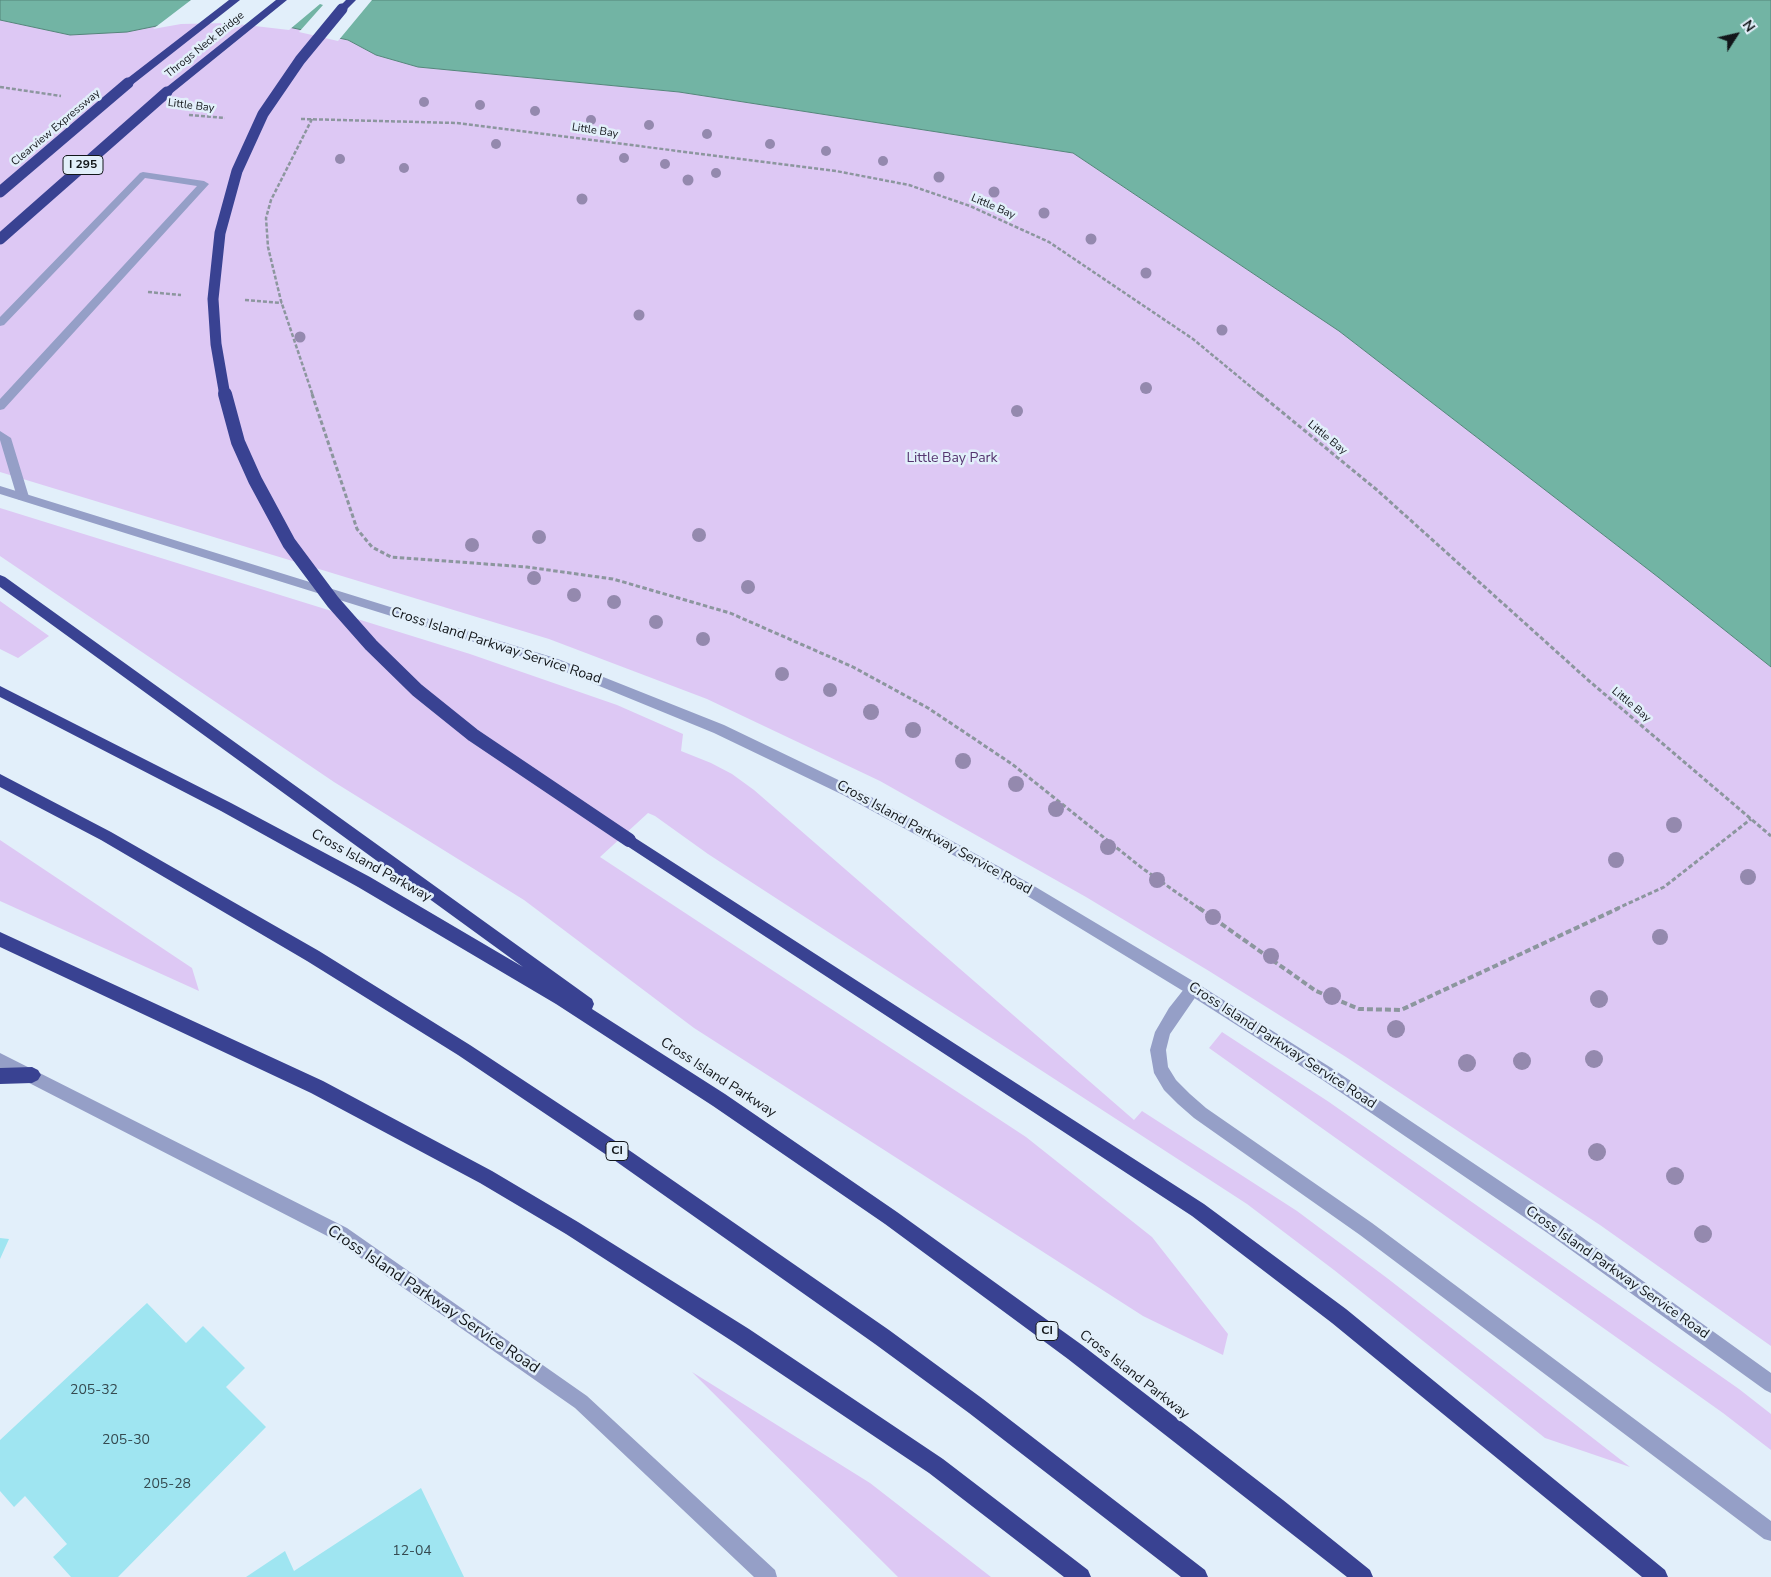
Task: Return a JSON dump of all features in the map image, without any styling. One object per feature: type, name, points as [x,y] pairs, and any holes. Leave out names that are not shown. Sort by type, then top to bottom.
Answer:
[{"type":"highway","name":"Throgs Neck Bridge","points":[[128,83],[235,0]]},
{"type":"highway","name":"Throgs Neck Bridge","points":[[0,239],[167,92],[282,0]]},
{"type":"highway","points":[[351,0],[313,42],[263,114],[237,171],[231,193],[218,247],[214,299],[219,365],[234,429],[255,480],[289,543],[333,602],[371,646],[418,690],[473,735],[629,840],[1198,1210],[1339,1316],[1658,1577]]},
{"type":"highway","name":"Clearview Expressway","points":[[0,192],[128,83]]},
{"type":"highway","points":[[0,580],[720,1100]]},
{"type":"highway","name":"Cross Island Parkway","points":[[0,690],[226,807],[364,882],[562,999],[720,1100],[899,1224],[1075,1352],[1276,1507],[1363,1577]]},
{"type":"highway","name":"CI","points":[[0,780],[140,856],[314,956],[464,1050],[620,1154],[882,1337],[984,1412],[1198,1577]]},
{"type":"highway","points":[[0,939],[317,1087],[486,1177],[572,1228],[742,1336],[929,1461],[1081,1577]]},
{"type":"highway","points":[[0,1076],[32,1075]]},
{"type":"street","points":[[0,435],[5,438],[23,497]]},
{"type":"street","name":"Cross Island Parkway Service Road","points":[[0,490],[553,662],[719,729],[848,790],[963,852],[1193,989],[1342,1084],[1507,1196],[1690,1324],[1771,1384]]},
{"type":"street","points":[[1193,989],[1170,1019],[1163,1032],[1158,1050],[1160,1068],[1170,1085],[1184,1099],[1200,1113],[1366,1229],[1771,1532]]},
{"type":"street","name":"Cross Island Parkway Service Road","points":[[0,1060],[341,1234],[582,1402],[768,1577]]},
{"type":"lane","points":[[0,323],[143,175],[204,184],[0,406]]},
{"type":"path","points":[[0,87],[68,97]]},
{"type":"path","name":"Little Bay","points":[[184,115],[204,118],[233,118]]},
{"type":"path","name":"Little Bay","points":[[292,118],[457,123],[836,170],[909,185],[970,206],[1049,242],[1193,339],[1377,490],[1588,680],[1771,836]]},
{"type":"path","points":[[312,119],[271,200],[266,218],[268,246],[281,301],[357,529],[372,547],[391,557],[527,567],[613,580],[730,612],[853,667],[928,708],[1012,764],[1142,868],[1316,991],[1359,1009],[1401,1010],[1664,887],[1751,819]]},
{"type":"green space","name":"Little Bay Park","points":[[0,20],[70,35],[181,21],[229,20],[275,24],[348,40],[376,55],[418,67],[679,92],[1073,153],[1339,331],[1658,577],[1771,667],[1771,1346],[1600,1225],[1346,1057],[1086,897],[880,781],[707,699],[549,639],[0,472]]},
{"type":"green space","points":[[0,508],[470,654],[617,705],[683,734],[681,751],[732,774],[754,790],[1134,1120],[1142,1111],[1297,1211],[1387,1278],[1630,1467],[1545,1438],[1334,1270],[1247,1204],[708,854],[655,816],[648,813],[600,857],[1026,1137],[1152,1237],[1228,1334],[1223,1355],[1143,1316],[694,1028],[524,900],[334,782],[0,556]]},
{"type":"green space","points":[[0,601],[49,636],[18,658],[0,649]]},
{"type":"green space","points":[[0,840],[192,968],[199,991],[0,901]]},
{"type":"green space","points":[[1222,1032],[1329,1102],[1739,1389],[1771,1414],[1771,1450],[1723,1413],[1209,1048]]},
{"type":"green space","points":[[692,1372],[870,1483],[991,1577],[898,1577]]},
{"type":"shaded area","points":[[0,0],[1771,0],[1771,667],[1658,577],[1339,331],[1073,153],[679,92],[418,67],[376,55],[348,40],[275,24],[229,20],[181,21],[127,32],[70,35],[0,20]]},
{"type":"pier","points":[[191,0],[372,0],[338,41],[299,32],[323,5],[320,4],[289,30],[229,23],[181,24],[153,29]]},
{"type":"building","points":[[0,1238],[9,1239],[0,1259]]},
{"type":"building","points":[[147,1303],[186,1343],[203,1326],[245,1368],[226,1387],[266,1427],[118,1577],[71,1577],[53,1557],[67,1544],[25,1496],[14,1507],[0,1491],[0,1440]]},
{"type":"building","points":[[421,1488],[464,1577],[246,1577],[285,1551],[294,1571]]}]
